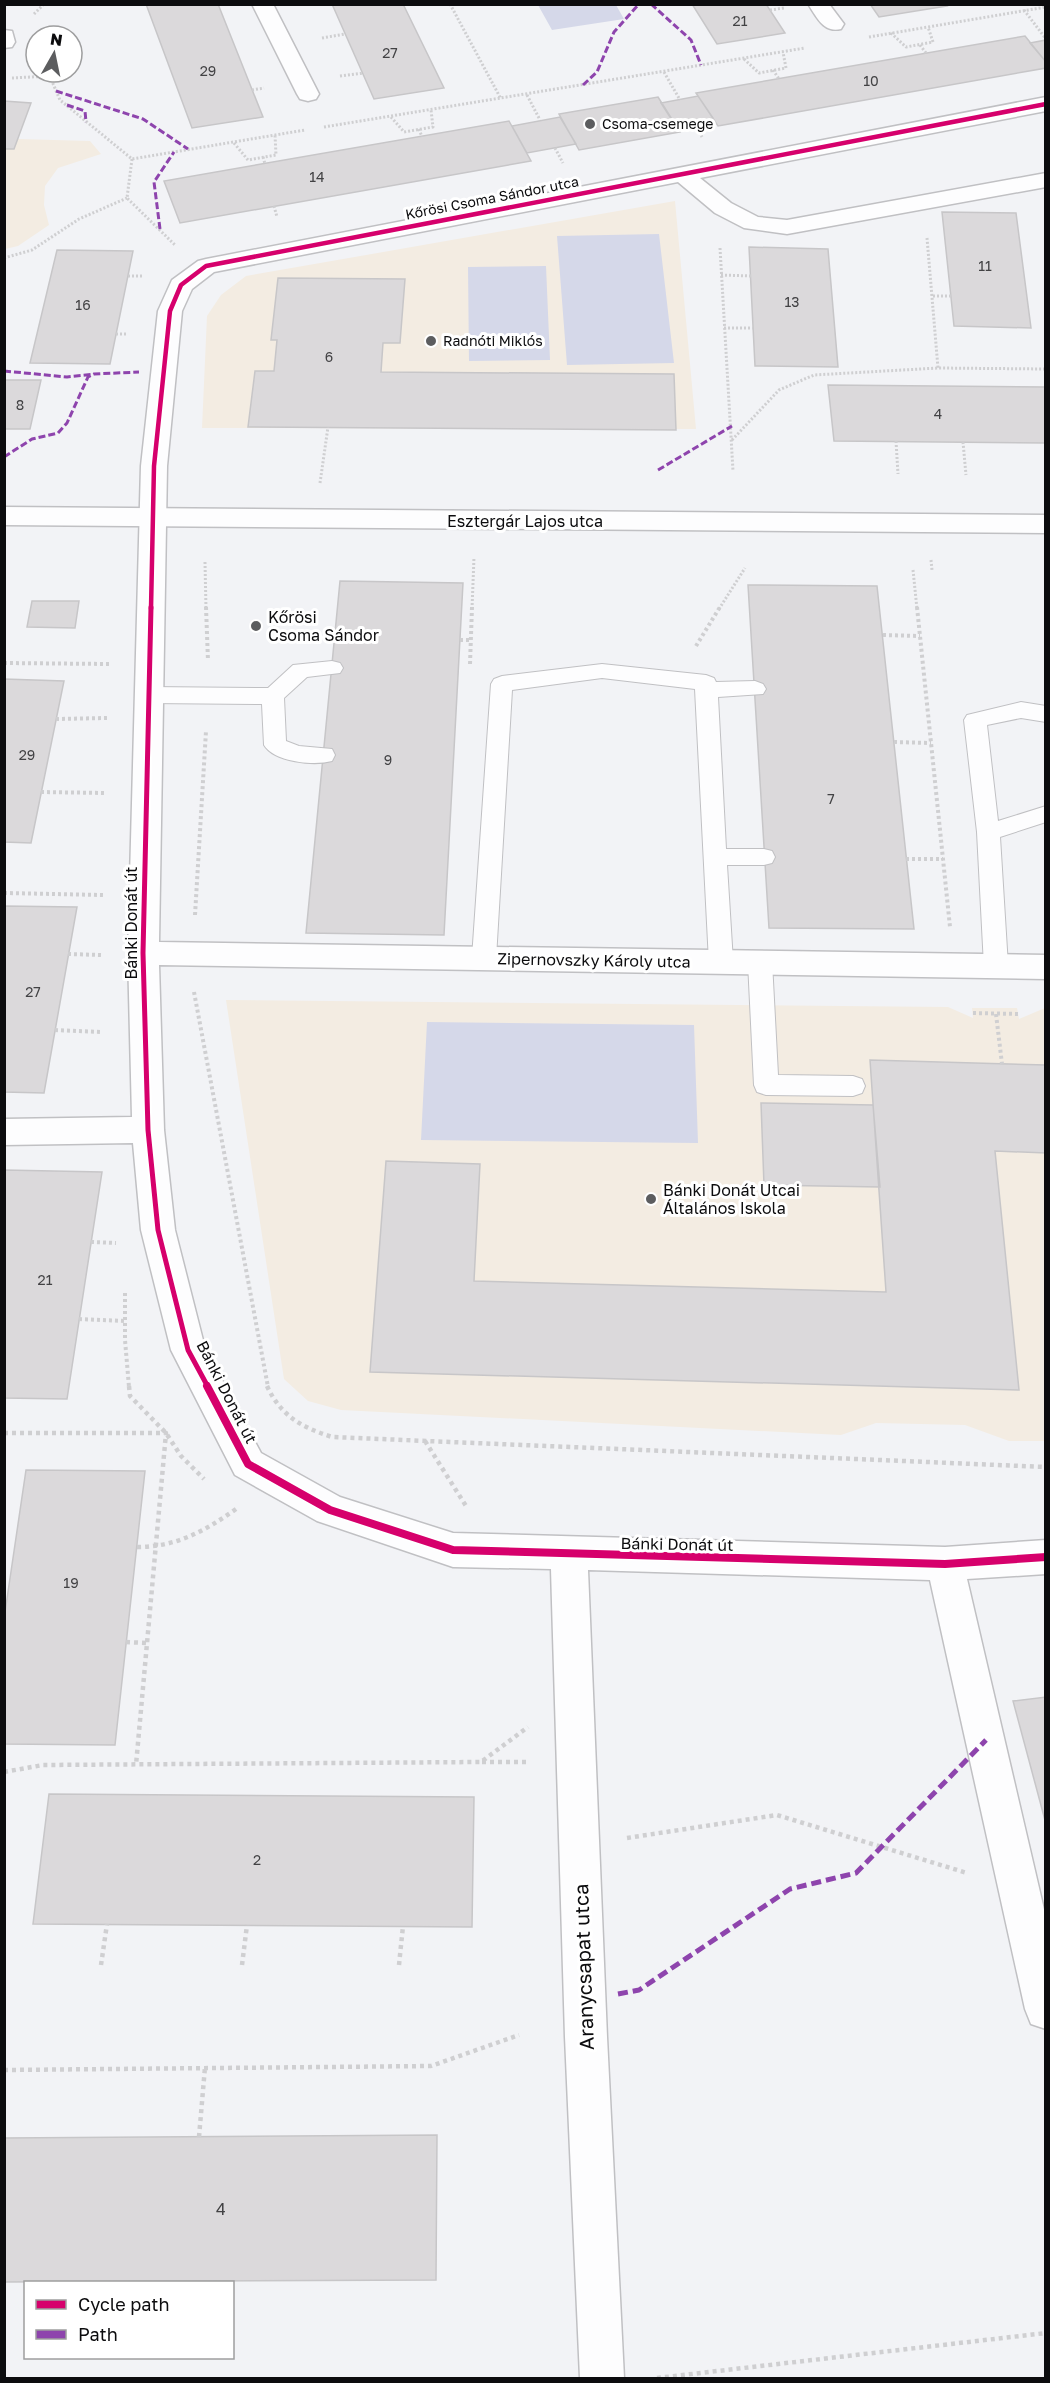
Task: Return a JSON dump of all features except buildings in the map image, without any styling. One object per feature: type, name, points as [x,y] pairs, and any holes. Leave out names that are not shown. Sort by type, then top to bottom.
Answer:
[{"type":"street","points":[[262,4],[308,94]]},
{"type":"street","points":[[818,4],[833,24]]},
{"type":"street","points":[[4,36],[4,42]]},
{"type":"street","name":"Kőrösi Csoma Sándor utca","points":[[153,518],[154,466],[170,311],[181,285],[206,266],[1046,104]]},
{"type":"street","points":[[681,173],[723,208],[752,223],[787,227],[1046,180]]},
{"type":"street","name":"Esztergár Lajos utca","points":[[4,516],[1046,524]]},
{"type":"street","name":"Bánki Donát út","points":[[153,518],[143,953],[148,1130],[158,1230],[188,1350],[248,1464],[330,1510],[453,1550],[945,1564],[1046,1557]]},
{"type":"street","name":"Zipernovszky Károly utca","points":[[143,953],[1046,967]]},
{"type":"street","points":[[4,1132],[148,1130]]},
{"type":"street","name":"Aranycsapat utca","points":[[569,1555],[602,2379]]},
{"type":"street","points":[[945,1564],[1046,2009]]},
{"type":"lane","points":[[148,695],[273,696],[301,670],[332,668]]},
{"type":"lane","points":[[484,958],[502,684],[602,671],[706,683],[721,962]]},
{"type":"lane","points":[[706,690],[754,689]]},
{"type":"lane","points":[[273,696],[275,745],[297,754],[324,755]]},
{"type":"lane","points":[[996,966],[988,832],[975,720],[1021,710],[1046,714]]},
{"type":"lane","points":[[988,832],[1046,814]]},
{"type":"lane","points":[[715,857],[765,856]]},
{"type":"lane","points":[[760,962],[766,1085],[853,1086]]},
{"type":"path","points":[[450,4],[502,99]]},
{"type":"path","points":[[1011,4],[1017,11]]},
{"type":"path","points":[[1024,10],[1046,39]]},
{"type":"path","points":[[891,33],[906,47],[920,45],[933,42],[928,27]]},
{"type":"path","points":[[920,45],[926,53]]},
{"type":"path","points":[[744,58],[759,73],[786,68],[783,52]]},
{"type":"path","points":[[773,70],[779,79]]},
{"type":"path","points":[[321,128],[664,72],[680,100]]},
{"type":"path","points":[[4,78],[24,77]]},
{"type":"path","points":[[53,84],[60,100],[132,159],[310,130]]},
{"type":"path","points":[[527,95],[540,120]]},
{"type":"path","points":[[391,117],[404,132],[433,127],[431,110]]},
{"type":"path","points":[[419,129],[422,136]]},
{"type":"path","points":[[234,142],[248,160],[263,158],[276,155],[275,135]]},
{"type":"path","points":[[263,158],[265,164]]},
{"type":"path","points":[[126,198],[132,159]]},
{"type":"path","points":[[4,258],[32,250],[80,219],[126,198]]},
{"type":"path","points":[[126,198],[174,244],[206,266]]},
{"type":"path","points":[[924,202],[938,368]]},
{"type":"path","points":[[733,471],[720,245],[752,223]]},
{"type":"path","points":[[721,275],[750,276]]},
{"type":"path","points":[[933,296],[951,296]]},
{"type":"path","points":[[724,328],[753,328]]},
{"type":"path","points":[[732,440],[779,390],[814,375],[938,368],[1046,369]]},
{"type":"path","points":[[896,441],[898,474]]},
{"type":"path","points":[[963,442],[966,475]]},
{"type":"path","points":[[675,679],[745,568]]},
{"type":"path","points":[[913,570],[951,929]]},
{"type":"path","points":[[883,635],[920,636]]},
{"type":"path","points":[[460,640],[471,640]]},
{"type":"path","points":[[4,663],[115,664]]},
{"type":"path","points":[[56,718],[117,718]]},
{"type":"path","points":[[894,742],[931,743]]},
{"type":"path","points":[[41,792],[108,794]]},
{"type":"path","points":[[906,859],[943,859]]},
{"type":"path","points":[[4,893],[108,895]]},
{"type":"path","points":[[68,954],[110,955]]},
{"type":"path","points":[[200,982],[194,991],[265,1381],[273,1402],[286,1418],[332,1437],[1046,1467]]},
{"type":"path","points":[[973,1013],[1018,1014]]},
{"type":"path","points":[[996,1014],[1002,1064]]},
{"type":"path","points":[[55,1030],[110,1033]]},
{"type":"path","points":[[91,1242],[125,1244]]},
{"type":"path","points":[[125,1288],[130,1396],[166,1433],[181,1456],[208,1484]]},
{"type":"path","points":[[79,1319],[126,1322]]},
{"type":"path","points":[[4,1433],[166,1433]]},
{"type":"path","points":[[136,1765],[166,1433]]},
{"type":"path","points":[[425,1440],[494,1552]]},
{"type":"path","points":[[136,1547],[156,1548],[201,1534],[244,1503]]},
{"type":"path","points":[[126,1642],[147,1643]]},
{"type":"path","points":[[481,1762],[529,1726]]},
{"type":"path","points":[[4,1772],[43,1765],[537,1762]]},
{"type":"path","points":[[579,1839],[611,1840],[777,1815],[1019,1890]]},
{"type":"path","points":[[101,1965],[107,1924]]},
{"type":"path","points":[[242,1965],[247,1925]]},
{"type":"path","points":[[399,1965],[403,1926]]},
{"type":"path","points":[[4,2070],[431,2066],[519,2035]]},
{"type":"path","points":[[199,2137],[205,2067]]},
{"type":"path","points":[[657,2379],[1046,2333]]},
{"type":"shaded area","points":[[538,5],[616,5],[624,19],[552,30]]},
{"type":"shaded area","points":[[4,101],[31,103],[18,139],[90,141],[101,154],[58,168],[45,186],[44,205],[49,225],[18,246],[5,249]]},
{"type":"shaded area","points":[[675,201],[696,429],[202,428],[207,316],[221,295],[246,276]]},
{"type":"shaded area","points":[[659,234],[674,363],[567,365],[557,236]]},
{"type":"shaded area","points":[[546,266],[550,360],[469,361],[468,267]]},
{"type":"shaded area","name":"Bánki Donát Utcai Általános Iskola","points":[[226,1000],[948,1007],[973,1018],[972,1008],[1017,1008],[1019,1019],[1045,1008],[1045,1441],[1009,1441],[965,1425],[876,1423],[841,1435],[341,1410],[308,1401],[284,1379]]},
{"type":"shaded area","points":[[427,1022],[694,1025],[698,1143],[421,1140]]},
{"type":"marked path","points":[[583,85],[597,72],[614,32],[639,4]]},
{"type":"marked path","points":[[651,4],[691,40],[701,65]]},
{"type":"marked path","points":[[56,91],[143,119],[188,149]]},
{"type":"marked path","points":[[67,105],[85,111],[86,122]]},
{"type":"marked path","points":[[160,229],[154,182],[174,152]]},
{"type":"marked path","points":[[4,371],[67,377],[94,374]]},
{"type":"marked path","points":[[4,457],[32,439],[58,433],[67,423],[88,377],[94,374],[139,372]]},
{"type":"marked path","points":[[658,470],[732,426]]},
{"type":"marked path","points":[[618,1994],[639,1990],[790,1889],[856,1873],[986,1740]]},
{"type":"cycle path","points":[[1046,104],[206,266],[181,285],[170,311],[154,466],[143,953],[148,1130],[158,1230],[188,1350],[248,1464],[330,1510],[453,1550],[945,1564],[1046,1557]]},
{"type":"place","name":"Csoma-csemege","points":[[590,124]]},
{"type":"place","name":"Radnóti Miklós","points":[[431,341]]},
{"type":"place","name":"Kőrösi Csoma Sándor","points":[[256,626]]},
{"type":"place","name":"Bánki Donát Utcai Általános Iskola","points":[[651,1199]]}]
